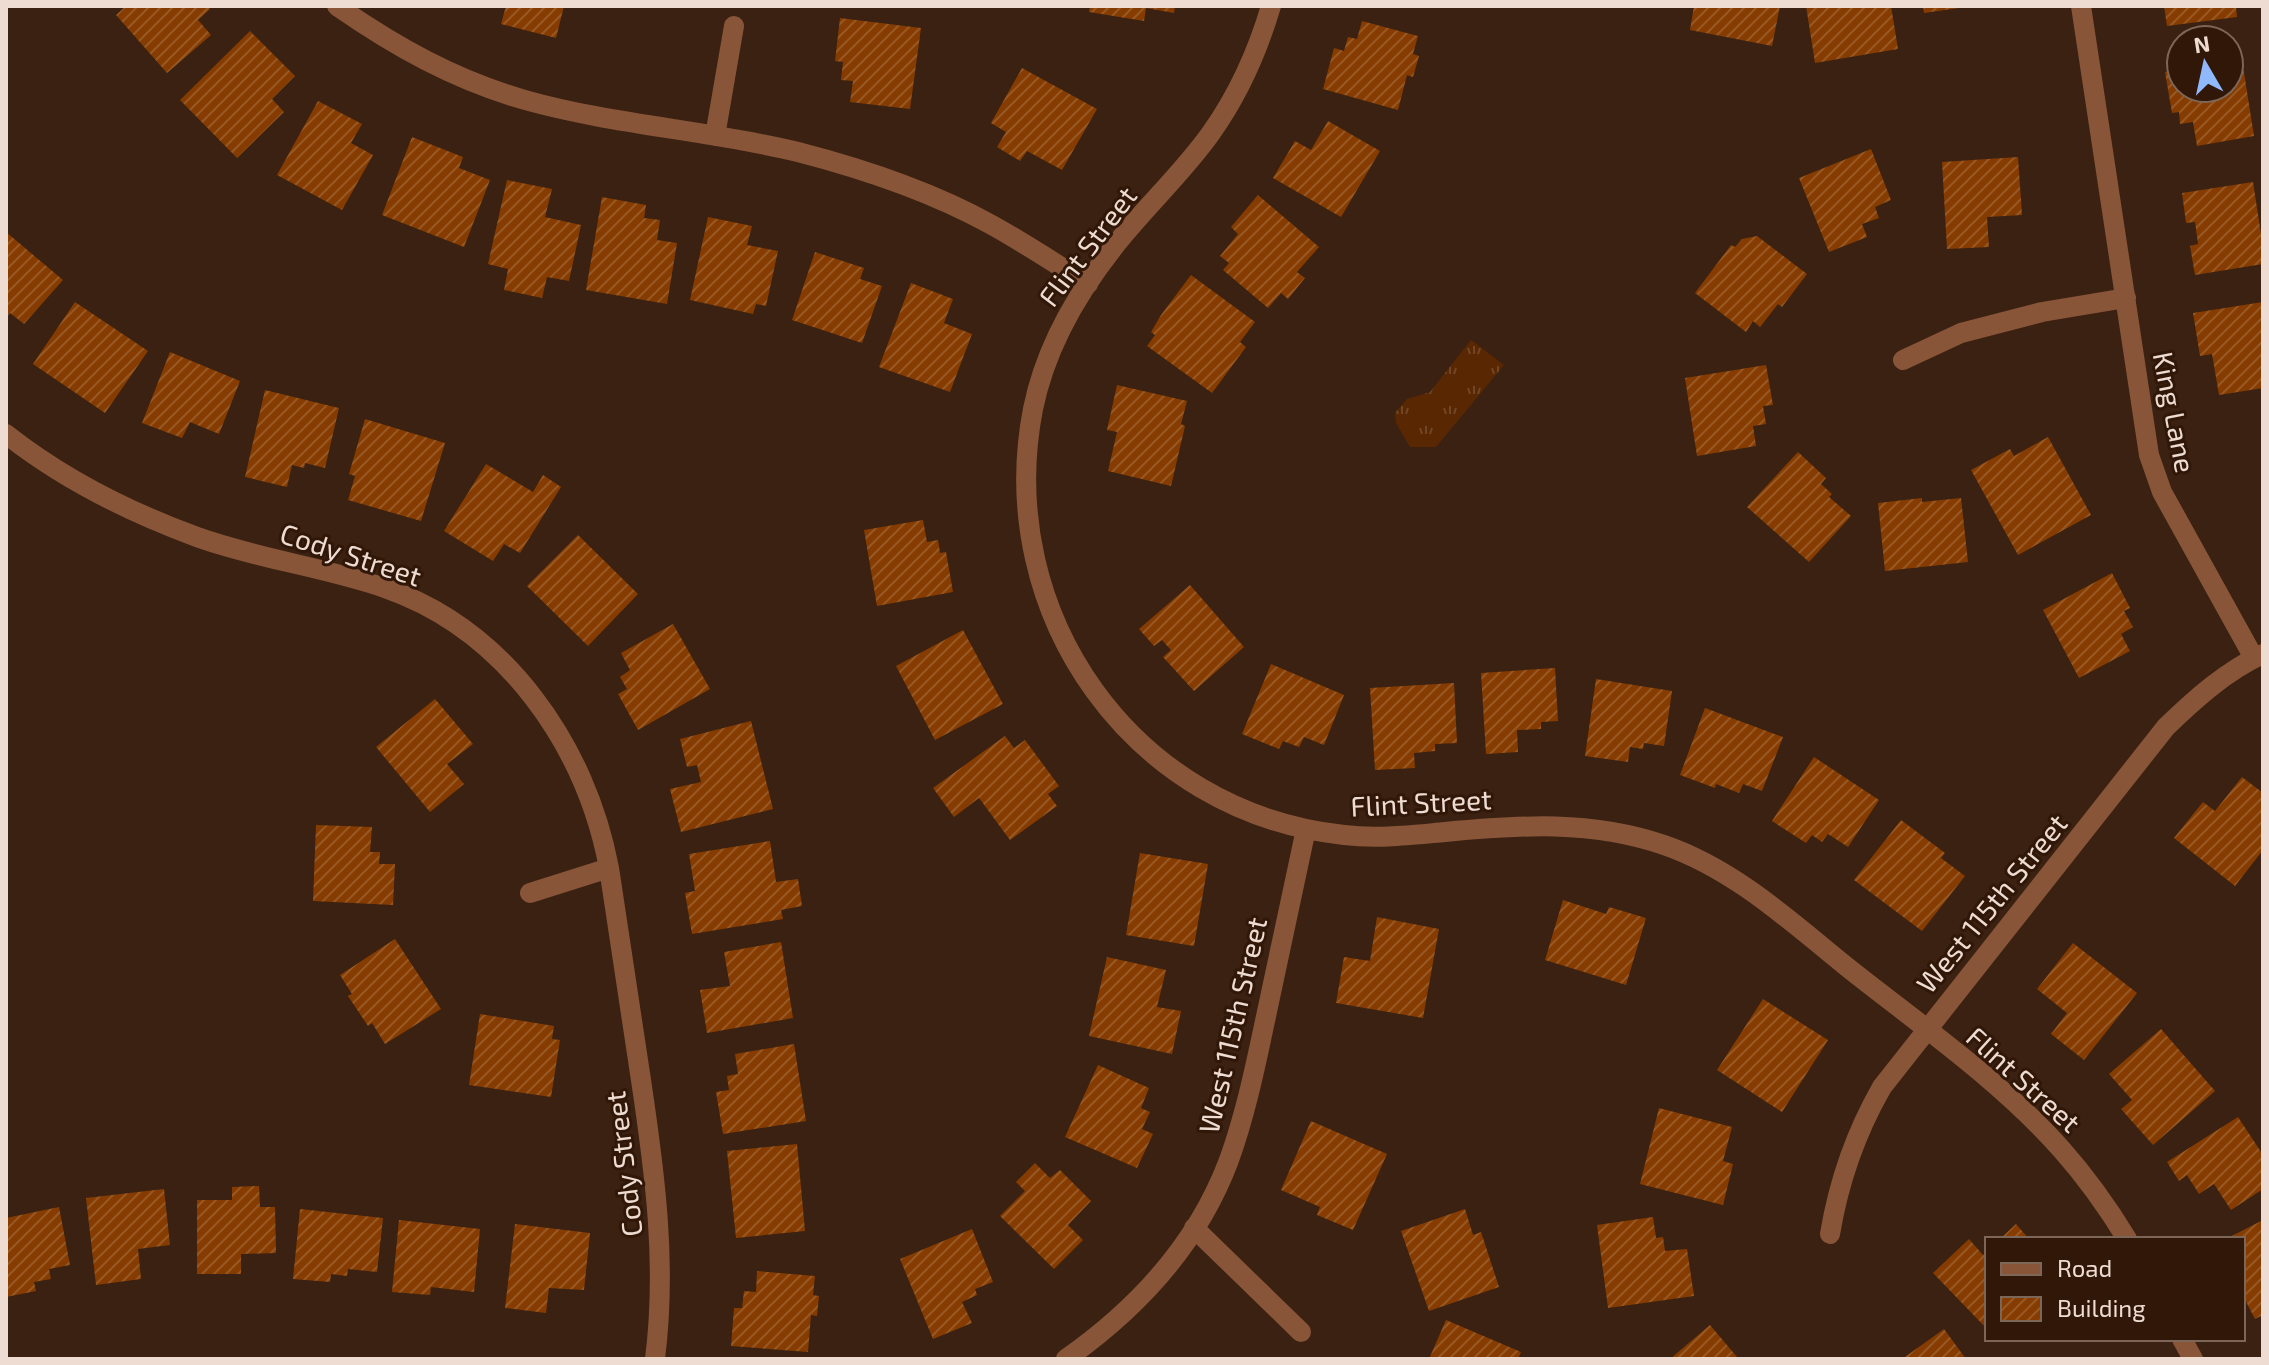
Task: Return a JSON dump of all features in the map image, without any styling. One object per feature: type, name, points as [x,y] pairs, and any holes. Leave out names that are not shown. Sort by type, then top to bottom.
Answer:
[{"type":"street","points":[[337,6],[388,42],[454,75],[497,90],[569,110],[796,152],[877,174],[992,225],[1088,284]]},
{"type":"street","name":"Flint Street","points":[[1271,6],[1249,67],[1214,130],[1113,248],[1088,284],[1054,343],[1035,402],[1028,439],[1027,513],[1032,550],[1055,622],[1090,686],[1139,743],[1171,768],[1224,800],[1270,820],[1343,835],[1381,837],[1558,824],[1632,835],[1702,861],[1745,887],[2010,1098],[2063,1150],[2109,1209],[2126,1237]]},
{"type":"street","name":"King Lane","points":[[2081,6],[2149,455],[2162,492],[2258,656]]},
{"type":"street","points":[[715,136],[734,26]]},
{"type":"street","points":[[1903,360],[1961,333],[2042,312],[2126,298]]},
{"type":"street","name":"Cody Street","points":[[6,434],[81,485],[120,505],[200,538],[388,589],[454,624],[511,672],[557,730],[576,762],[590,796],[602,832],[609,868],[658,1200],[662,1273],[655,1359]]},
{"type":"street","name":"West 115th Street","points":[[1830,1234],[1840,1183],[1864,1120],[1882,1087],[2166,727],[2193,702],[2258,656]]},
{"type":"street","name":"West 115th Street","points":[[1066,1359],[1106,1331],[1158,1278],[1194,1228],[1228,1161],[1250,1090],[1306,829]]},
{"type":"street","points":[[530,893],[609,868]]},
{"type":"street","points":[[1194,1228],[1301,1332]]},
{"type":"street","points":[[2183,1341],[2193,1359]]},
{"type":"green space","points":[[1471,340],[1504,365],[1436,447],[1410,447],[1396,423],[1395,413],[1407,399],[1430,392]]},
{"type":"building","points":[[126,6],[207,6],[210,9],[198,20],[211,35],[167,73],[116,15]]},
{"type":"building","points":[[506,6],[564,6],[556,38],[501,24]]},
{"type":"building","points":[[1090,6],[1175,6],[1174,13],[1146,8],[1144,21],[1089,12]]},
{"type":"building","points":[[1694,6],[1780,6],[1772,46],[1690,30]]},
{"type":"building","points":[[1806,6],[1891,6],[1898,49],[1815,63]]},
{"type":"building","points":[[1923,6],[1959,6],[1959,8],[1924,13]]},
{"type":"building","points":[[2164,6],[2236,6],[2237,17],[2167,24]]},
{"type":"building","points":[[840,18],[921,28],[910,109],[850,102],[853,81],[841,80],[843,62],[835,61]]},
{"type":"building","points":[[1362,21],[1418,36],[1413,54],[1419,56],[1413,77],[1407,75],[1398,110],[1323,89],[1334,48],[1344,51],[1348,37],[1357,39]]},
{"type":"building","points":[[250,31],[295,76],[272,99],[284,112],[237,158],[180,100]]},
{"type":"building","points":[[1022,68],[1097,109],[1062,170],[1027,151],[1020,161],[997,147],[1006,132],[991,123]]},
{"type":"building","points":[[2245,79],[2254,136],[2197,146],[2193,122],[2180,124],[2179,112],[2172,113],[2170,104],[2245,104]]},
{"type":"building","points":[[318,101],[362,124],[351,143],[373,155],[342,210],[277,175]]},
{"type":"building","points":[[1328,121],[1380,151],[1341,217],[1273,178],[1295,141],[1311,150]]},
{"type":"building","points":[[412,137],[463,157],[459,168],[490,180],[464,247],[382,215]]},
{"type":"building","points":[[1871,149],[1891,200],[1875,207],[1879,218],[1862,224],[1867,237],[1829,252],[1799,178]]},
{"type":"building","points":[[2018,157],[2022,215],[1987,217],[1989,247],[1947,249],[1942,162]]},
{"type":"building","points":[[507,180],[552,189],[545,217],[581,225],[569,281],[547,277],[542,298],[504,290],[508,269],[488,264]]},
{"type":"building","points":[[2253,182],[2263,264],[2195,275],[2190,246],[2198,244],[2195,222],[2186,223],[2182,193]]},
{"type":"building","points":[[1258,195],[1319,247],[1297,272],[1305,278],[1288,299],[1281,293],[1268,308],[1223,270],[1229,263],[1220,256],[1238,234],[1231,227]]},
{"type":"building","points":[[602,197],[646,205],[644,218],[660,220],[657,240],[677,243],[667,304],[586,290]]},
{"type":"building","points":[[708,217],[752,226],[747,245],[778,251],[766,306],[756,304],[753,314],[690,300]]},
{"type":"building","points":[[6,232],[63,280],[24,324],[10,313],[6,318]]},
{"type":"building","points":[[1757,236],[1807,274],[1782,307],[1778,304],[1760,327],[1753,321],[1746,332],[1695,293],[1731,245],[1735,247],[1742,239]]},
{"type":"building","points":[[815,252],[864,268],[860,279],[882,286],[862,343],[792,320]]},
{"type":"building","points":[[1191,275],[1255,322],[1240,342],[1246,347],[1212,393],[1147,346],[1155,335],[1151,332],[1161,315]]},
{"type":"building","points":[[911,283],[953,299],[944,323],[972,334],[950,392],[879,367]]},
{"type":"building","points":[[75,302],[148,351],[105,413],[33,364]]},
{"type":"building","points":[[2263,302],[2263,388],[2219,395],[2212,354],[2200,356],[2193,313]]},
{"type":"building","points":[[170,352],[240,381],[219,434],[190,422],[182,438],[142,423]]},
{"type":"building","points":[[1766,365],[1773,405],[1763,406],[1766,424],[1753,426],[1756,446],[1697,456],[1685,378]]},
{"type":"building","points":[[1117,385],[1187,401],[1181,424],[1185,426],[1171,486],[1108,471],[1117,432],[1107,430]]},
{"type":"building","points":[[265,390],[339,408],[325,468],[305,463],[304,468],[292,465],[287,487],[245,477]]},
{"type":"building","points":[[365,419],[445,443],[421,521],[348,500],[355,476],[349,474]]},
{"type":"building","points":[[2048,437],[2091,515],[2018,555],[1971,470],[2010,449],[2014,456]]},
{"type":"building","points":[[1798,452],[1826,478],[1821,484],[1832,494],[1829,497],[1851,516],[1809,562],[1747,507]]},
{"type":"building","points":[[486,464],[533,492],[543,475],[561,487],[520,553],[504,544],[493,561],[444,531]]},
{"type":"building","points":[[1922,498],[1922,502],[1961,498],[1968,562],[1885,571],[1878,503]]},
{"type":"building","points":[[923,520],[927,542],[938,540],[940,553],[946,552],[953,592],[877,606],[864,530]]},
{"type":"building","points":[[578,535],[638,594],[588,646],[527,586]]},
{"type":"building","points":[[2112,573],[2130,608],[2124,611],[2133,627],[2121,634],[2130,651],[2079,678],[2043,610]]},
{"type":"building","points":[[1190,585],[1244,647],[1194,691],[1163,657],[1171,650],[1162,640],[1154,646],[1139,629]]},
{"type":"building","points":[[673,624],[710,689],[638,730],[618,694],[627,689],[620,677],[630,670],[621,653]]},
{"type":"building","points":[[963,630],[1003,704],[935,740],[896,666]]},
{"type":"building","points":[[1271,664],[1344,695],[1324,745],[1304,737],[1299,747],[1283,741],[1279,749],[1242,734]]},
{"type":"building","points":[[1555,668],[1558,721],[1541,722],[1541,729],[1517,730],[1518,752],[1486,754],[1481,673]]},
{"type":"building","points":[[1596,679],[1672,691],[1664,746],[1644,743],[1643,749],[1630,747],[1628,762],[1585,756]]},
{"type":"building","points":[[1454,683],[1457,743],[1435,744],[1435,751],[1414,753],[1415,768],[1375,770],[1370,688]]},
{"type":"building","points":[[435,699],[473,744],[447,764],[464,784],[430,812],[376,747]]},
{"type":"building","points":[[1705,708],[1783,737],[1762,791],[1743,784],[1739,793],[1680,775]]},
{"type":"building","points":[[751,721],[773,809],[681,832],[670,789],[701,782],[697,765],[687,767],[680,739]]},
{"type":"building","points":[[1005,736],[1014,748],[1025,740],[1059,786],[1048,794],[1057,806],[1010,840],[979,798],[954,817],[933,788]]},
{"type":"building","points":[[1814,757],[1879,800],[1848,847],[1828,834],[1822,842],[1812,835],[1806,843],[1772,821]]},
{"type":"building","points":[[2242,777],[2263,793],[2263,850],[2235,886],[2174,838],[2203,802],[2215,811]]},
{"type":"building","points":[[1901,820],[1945,853],[1941,858],[1965,876],[1922,931],[1854,880]]},
{"type":"building","points":[[316,825],[372,827],[370,852],[380,852],[379,864],[395,864],[393,905],[313,901]]},
{"type":"building","points":[[770,841],[776,882],[798,879],[802,906],[781,910],[783,919],[692,934],[685,893],[695,891],[689,854]]},
{"type":"building","points":[[1140,853],[1208,864],[1194,946],[1126,935]]},
{"type":"building","points":[[1563,900],[1606,914],[1609,907],[1646,918],[1626,985],[1545,960]]},
{"type":"building","points":[[1377,917],[1439,929],[1423,1018],[1336,1003],[1344,957],[1370,961]]},
{"type":"building","points":[[395,939],[441,1009],[385,1044],[372,1023],[368,1026],[348,996],[352,994],[340,975]]},
{"type":"building","points":[[781,942],[793,1018],[707,1033],[700,990],[730,986],[724,952]]},
{"type":"building","points":[[2073,943],[2137,993],[2084,1060],[2051,1034],[2067,1013],[2037,989]]},
{"type":"building","points":[[1107,957],[1166,970],[1157,1007],[1181,1011],[1172,1054],[1089,1036]]},
{"type":"building","points":[[1763,999],[1828,1040],[1782,1112],[1717,1070]]},
{"type":"building","points":[[480,1014],[554,1026],[552,1039],[560,1040],[551,1097],[469,1085]]},
{"type":"building","points":[[2161,1029],[2215,1091],[2153,1145],[2121,1109],[2132,1100],[2109,1074]]},
{"type":"building","points":[[794,1044],[806,1121],[723,1134],[716,1092],[729,1090],[727,1076],[738,1074],[735,1054]]},
{"type":"building","points":[[1098,1065],[1149,1088],[1141,1108],[1150,1112],[1142,1129],[1153,1134],[1137,1168],[1065,1137]]},
{"type":"building","points":[[1659,1108],[1732,1127],[1723,1161],[1733,1164],[1723,1205],[1640,1184]]},
{"type":"building","points":[[2238,1117],[2263,1155],[2263,1189],[2231,1210],[2214,1184],[2199,1194],[2187,1175],[2179,1181],[2167,1162]]},
{"type":"building","points":[[1311,1121],[1387,1154],[1353,1230],[1317,1215],[1320,1207],[1281,1190]]},
{"type":"building","points":[[797,1144],[805,1231],[736,1238],[727,1151]]},
{"type":"building","points":[[1035,1163],[1050,1178],[1060,1170],[1091,1201],[1068,1225],[1083,1240],[1054,1269],[1000,1216],[1025,1191],[1016,1182]]},
{"type":"building","points":[[259,1186],[260,1207],[275,1207],[276,1253],[241,1254],[241,1274],[197,1274],[197,1200],[232,1200],[232,1187]]},
{"type":"building","points":[[164,1189],[170,1245],[138,1249],[141,1279],[96,1285],[86,1198]]},
{"type":"building","points":[[59,1207],[70,1265],[49,1269],[51,1279],[34,1282],[36,1291],[6,1297],[6,1218]]},
{"type":"building","points":[[300,1209],[383,1218],[377,1272],[348,1269],[347,1276],[331,1274],[330,1282],[293,1279]]},
{"type":"building","points":[[1465,1209],[1473,1235],[1481,1232],[1499,1287],[1429,1311],[1401,1231]]},
{"type":"building","points":[[1653,1217],[1656,1238],[1663,1237],[1665,1251],[1687,1249],[1694,1296],[1608,1308],[1597,1225]]},
{"type":"building","points":[[399,1220],[480,1229],[474,1292],[431,1287],[430,1295],[392,1292]]},
{"type":"building","points":[[2263,1220],[2263,1315],[2255,1319],[2245,1300],[2245,1237],[2230,1237]]},
{"type":"building","points":[[515,1224],[590,1233],[584,1290],[549,1288],[546,1313],[505,1308]]},
{"type":"building","points":[[2016,1224],[2027,1237],[2002,1237]]},
{"type":"building","points":[[972,1229],[993,1282],[975,1289],[977,1295],[962,1302],[972,1323],[933,1339],[900,1259]]},
{"type":"building","points":[[1969,1239],[1983,1255],[1985,1253],[1985,1327],[1933,1273]]},
{"type":"building","points":[[757,1271],[815,1276],[813,1295],[819,1296],[817,1316],[811,1315],[808,1352],[731,1346],[734,1308],[742,1308],[744,1291],[756,1292]]},
{"type":"building","points":[[1446,1320],[1521,1352],[1518,1359],[1429,1359]]},
{"type":"building","points":[[1710,1325],[1737,1357],[1735,1359],[1670,1359]]},
{"type":"building","points":[[1944,1329],[1966,1359],[1902,1359]]}]
